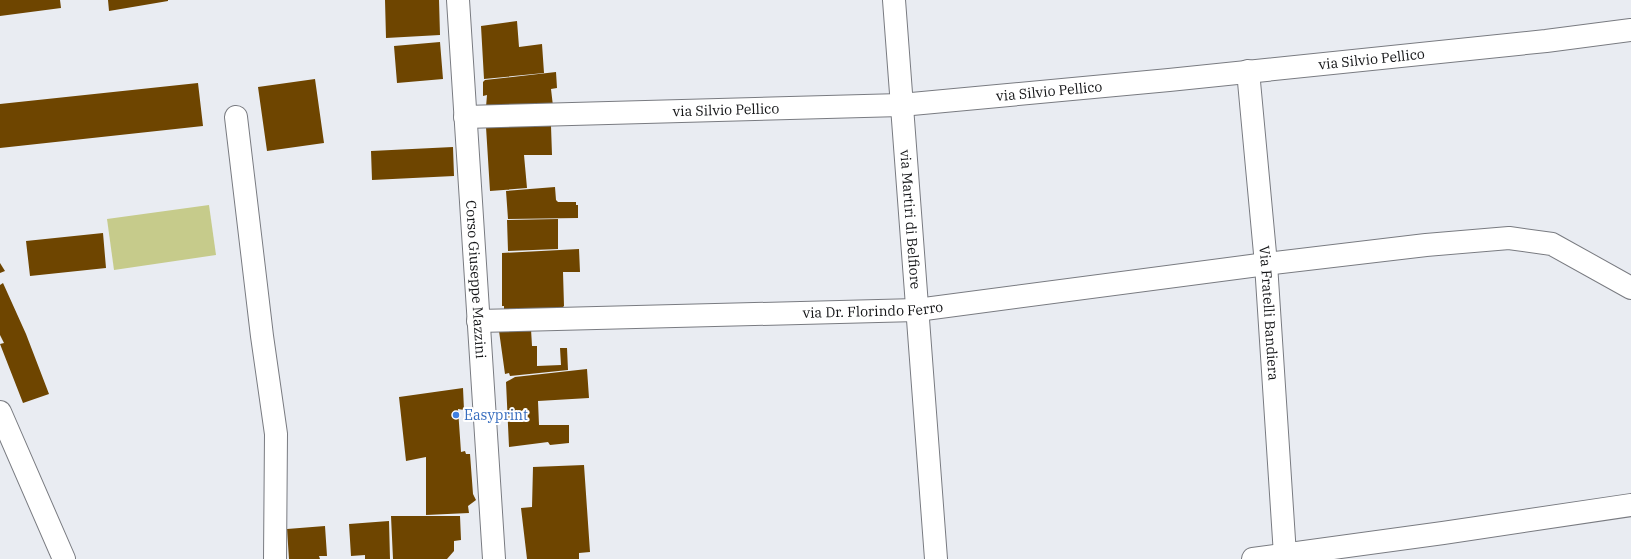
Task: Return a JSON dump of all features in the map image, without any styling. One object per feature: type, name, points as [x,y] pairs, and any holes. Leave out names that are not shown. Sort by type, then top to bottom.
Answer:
[{"type":"street","name":"Corso Giuseppe Mazzini","points":[[458,0],[494,559]]},
{"type":"street","name":"via Martiri di Belfiore","points":[[894,0],[936,559]]},
{"type":"street","name":"via Silvio Pellico","points":[[465,117],[902,105],[1546,41],[1631,30]]},
{"type":"street","name":"Via Fratelli Bandiera","points":[[1248,71],[1266,264],[1285,555]]},
{"type":"street","points":[[236,117],[262,336],[276,434],[275,559]]},
{"type":"street","name":"via Dr. Florindo Ferro","points":[[478,321],[917,310],[1266,264],[1418,246],[1509,238],[1552,244],[1631,288]]},
{"type":"street","points":[[0,412],[64,559]]},
{"type":"street","points":[[1253,559],[1631,505]]},
{"type":"green space","points":[[209,205],[216,255],[114,270],[107,219]]},
{"type":"building","points":[[0,0],[60,0],[61,8],[0,16]]},
{"type":"building","points":[[108,0],[168,0],[168,1],[109,11]]},
{"type":"building","points":[[385,0],[439,0],[440,35],[386,38]]},
{"type":"building","points":[[517,21],[519,47],[542,44],[544,73],[484,79],[481,26]]},
{"type":"building","points":[[440,42],[443,79],[397,83],[394,46]]},
{"type":"building","points":[[556,72],[557,88],[551,89],[553,106],[486,107],[487,95],[483,96],[483,82],[485,80]]},
{"type":"building","points":[[315,79],[324,143],[267,151],[258,87]]},
{"type":"building","points":[[198,83],[203,126],[0,148],[0,104]]},
{"type":"building","points":[[551,126],[552,155],[524,155],[527,188],[490,191],[486,127]]},
{"type":"building","points":[[453,147],[454,176],[372,180],[371,151]]},
{"type":"building","points":[[555,187],[556,200],[558,202],[576,202],[576,205],[578,205],[578,218],[508,219],[506,191]]},
{"type":"building","points":[[558,219],[558,249],[508,251],[507,220]]},
{"type":"building","points":[[103,233],[106,268],[30,276],[26,241]]},
{"type":"building","points":[[579,249],[580,272],[563,272],[564,306],[560,310],[504,311],[504,306],[502,306],[502,253]]},
{"type":"building","points":[[0,263],[5,271],[0,273]]},
{"type":"building","points":[[3,283],[26,334],[49,394],[23,403],[0,344],[4,343],[0,335],[0,285]]},
{"type":"building","points":[[531,329],[532,346],[537,346],[537,366],[561,365],[560,348],[567,348],[568,370],[510,376],[509,373],[505,374],[499,331]]},
{"type":"building","points":[[587,369],[589,398],[538,401],[539,425],[569,425],[569,443],[550,445],[548,442],[509,447],[506,382],[515,377]]},
{"type":"building","points":[[463,388],[464,410],[458,409],[461,452],[465,451],[466,454],[470,454],[473,494],[476,500],[468,506],[469,513],[426,515],[426,457],[406,461],[399,397]]},
{"type":"building","points":[[584,465],[590,552],[579,553],[579,559],[527,559],[521,508],[532,507],[533,467]]},
{"type":"building","points":[[391,516],[460,516],[461,540],[454,541],[454,551],[447,559],[393,559]]},
{"type":"building","points":[[389,521],[390,559],[365,559],[365,555],[351,556],[349,524]]},
{"type":"building","points":[[325,526],[327,556],[319,556],[320,559],[289,559],[287,529]]},
{"type":"place","name":"Easyprint","points":[[456,415]]}]
